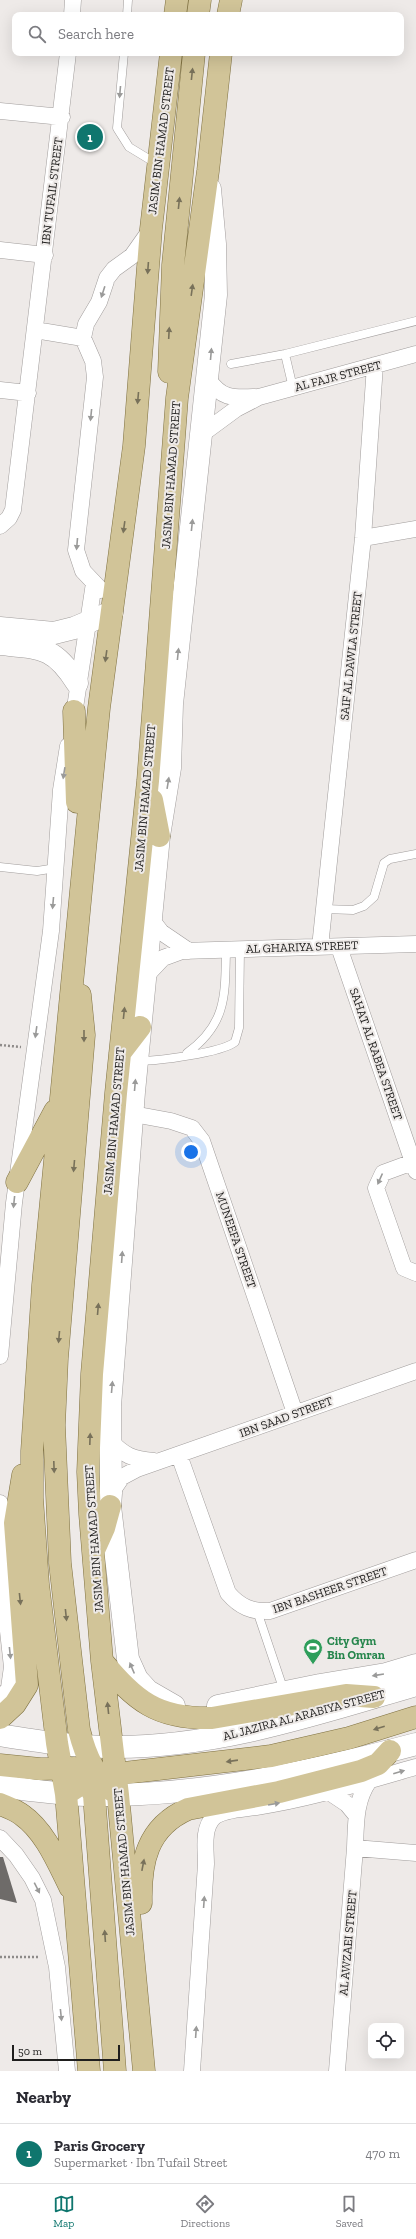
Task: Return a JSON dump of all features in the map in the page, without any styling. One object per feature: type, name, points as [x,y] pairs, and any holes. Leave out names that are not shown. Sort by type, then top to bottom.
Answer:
[{"type":"main road","points":[[167,0],[167,12]]},
{"type":"main road","points":[[175,12],[177,0]]},
{"type":"main road","points":[[198,12],[200,0]]},
{"type":"main road","points":[[224,12],[226,0]]},
{"type":"main road","points":[[228,12],[230,0]]},
{"type":"main road","points":[[167,56],[167,94]]},
{"type":"main road","name":"JASIM BIN HAMAD STREET","points":[[171,56],[151,229],[134,446],[99,708],[43,1285],[32,1451],[32,1498],[38,1584],[57,1744],[89,1771],[112,1747],[102,1661],[88,1472],[92,1374],[129,1057],[177,398],[208,171],[221,56]]},
{"type":"main road","points":[[177,398],[171,384],[168,370],[169,342],[173,265],[194,56]]},
{"type":"main road","points":[[74,711],[77,809],[86,839]]},
{"type":"main road","points":[[148,781],[157,818],[159,836]]},
{"type":"main road","points":[[73,970],[81,999],[84,1035],[57,1358],[54,1463],[60,1563],[76,1716],[89,1771],[115,2071]]},
{"type":"main road","points":[[129,1057],[140,1027]]},
{"type":"main road","points":[[17,1182],[61,1100]]},
{"type":"main road","points":[[0,1718],[15,1704],[27,1685],[15,1523],[19,1493],[32,1451]]},
{"type":"main road","points":[[93,1552],[104,1528],[110,1499]]},
{"type":"main road","points":[[102,1661],[121,1683],[145,1704],[174,1716],[212,1718],[346,1695],[374,1697]]},
{"type":"main road","points":[[0,1765],[89,1771],[271,1756],[349,1738],[416,1717]]},
{"type":"main road","points":[[154,2071],[156,2050],[141,1908],[140,1880],[144,1858],[152,1839],[171,1819],[188,1809],[278,1792],[361,1771],[378,1764],[390,1751]]},
{"type":"main road","points":[[89,1771],[66,1794],[76,1898],[89,2071]]},
{"type":"main road","name":"JASIM BIN HAMAD STREET","points":[[118,1795],[144,2071]]},
{"type":"main road","points":[[0,1804],[22,1814],[36,1829],[55,1858],[76,1898]]},
{"type":"street","points":[[72,12],[73,0]]},
{"type":"street","name":"IBN TUFAIL STREET","points":[[0,526],[9,518],[13,510],[62,117],[68,56]]},
{"type":"street","points":[[0,110],[62,117]]},
{"type":"street","name":"JASIM BIN HAMAD STREET","points":[[140,1027],[159,836],[170,768],[172,704],[208,379],[216,280],[208,171]]},
{"type":"street","name":"JASIM BIN HAMAD STREET","points":[[83,338],[86,324],[104,291],[107,278],[114,269],[132,256],[151,229]]},
{"type":"street","points":[[0,250],[45,255]]},
{"type":"street","points":[[0,628],[54,633],[74,628],[113,608],[83,571],[76,550],[95,377],[94,361],[83,338],[35,330]]},
{"type":"street","name":"AL FAJR STREET","points":[[202,434],[236,409],[259,397],[416,354]]},
{"type":"street","name":"SAIF AL DAWLA STREET","points":[[320,947],[363,538],[375,365]]},
{"type":"street","name":"AL FAJR STREET","points":[[208,379],[215,389],[229,397],[259,397]]},
{"type":"street","points":[[0,390],[28,393]]},
{"type":"street","points":[[363,538],[416,529]]},
{"type":"street","points":[[0,1356],[17,1182],[51,931],[61,790],[74,711],[77,682],[94,583]]},
{"type":"street","points":[[0,644],[35,648],[52,653],[67,666],[77,682]]},
{"type":"street","points":[[151,919],[161,932],[189,951]]},
{"type":"street","name":"AL GHARIYA STREET","points":[[146,976],[157,963],[169,954],[189,951],[416,944]]},
{"type":"street","name":"SAHAT AL RABEA STREET","points":[[339,946],[414,1167],[383,1173],[376,1188],[404,1268],[416,1273]]},
{"type":"street","name":"JASIM BIN HAMAD STREET","points":[[129,1057],[133,1114],[110,1406],[110,1499],[126,1650],[137,1679],[157,1698]]},
{"type":"street","name":"MUNEEFA STREET","points":[[133,1114],[171,1121],[192,1128],[202,1141],[295,1413]]},
{"type":"street","name":"IBN SAAD STREET","points":[[110,1499],[122,1477],[156,1462],[416,1372]]},
{"type":"street","name":"IBN SAAD STREET","points":[[109,1440],[122,1453],[135,1460],[156,1462]]},
{"type":"street","name":"IBN BASHEER STREET","points":[[179,1455],[228,1593],[236,1602],[258,1611],[270,1611],[416,1560]]},
{"type":"street","points":[[0,1503],[3,1612],[12,1667],[9,1688],[2,1698]]},
{"type":"street","name":"AL JAZIRA AL ARABIYA STREET","points":[[157,1698],[177,1707],[203,1709],[285,1692],[386,1674],[416,1665]]},
{"type":"street","name":"AL JAZIRA AL ARABIYA STREET","points":[[89,1771],[112,1747],[182,1743],[227,1736],[416,1685]]},
{"type":"street","points":[[0,1735],[57,1744]]},
{"type":"street","points":[[89,1771],[118,1795],[231,1785],[337,1765],[416,1744]]},
{"type":"street","points":[[192,2071],[206,1864],[206,1835],[211,1822],[218,1815],[231,1811],[276,1804],[329,1792],[416,1767]]},
{"type":"street","name":"AL AWZAEI STREET","points":[[337,2071],[355,1848],[356,1815],[359,1798],[369,1781]]},
{"type":"street","points":[[0,1786],[66,1794]]},
{"type":"street","points":[[329,1792],[347,1804],[356,1815]]},
{"type":"street","points":[[0,1838],[16,1855],[32,1878],[44,1900],[55,1957],[67,2071]]},
{"type":"street","points":[[355,1848],[416,1853]]},
{"type":"lane","points":[[127,12],[128,0]]},
{"type":"lane","points":[[124,56],[117,128],[129,147],[158,165]]},
{"type":"lane","points":[[231,364],[285,354],[416,321]]},
{"type":"lane","points":[[285,354],[293,388]]},
{"type":"lane","points":[[324,909],[353,910],[364,906],[374,897],[384,863],[390,859],[416,854]]},
{"type":"lane","points":[[0,867],[37,870],[56,868]]},
{"type":"lane","points":[[129,1057],[156,1060],[222,1048],[235,1042],[238,1035],[239,997],[233,949]]},
{"type":"lane","points":[[186,1055],[211,1031],[222,1010],[233,949]]},
{"type":"lane","points":[[224,997],[239,997]]},
{"type":"lane","points":[[258,1611],[285,1692]]},
{"type":"path","points":[[0,1045],[34,1048]]},
{"type":"path","points":[[0,1957],[55,1957]]},
{"type":"building","points":[[0,1857],[3,1857],[17,1903],[0,1899]]},
{"type":"place","name":"Paris Grocery","points":[[90,137]]},
{"type":"place","name":"City Gym Bin Omran","points":[[313,1665]]}]
